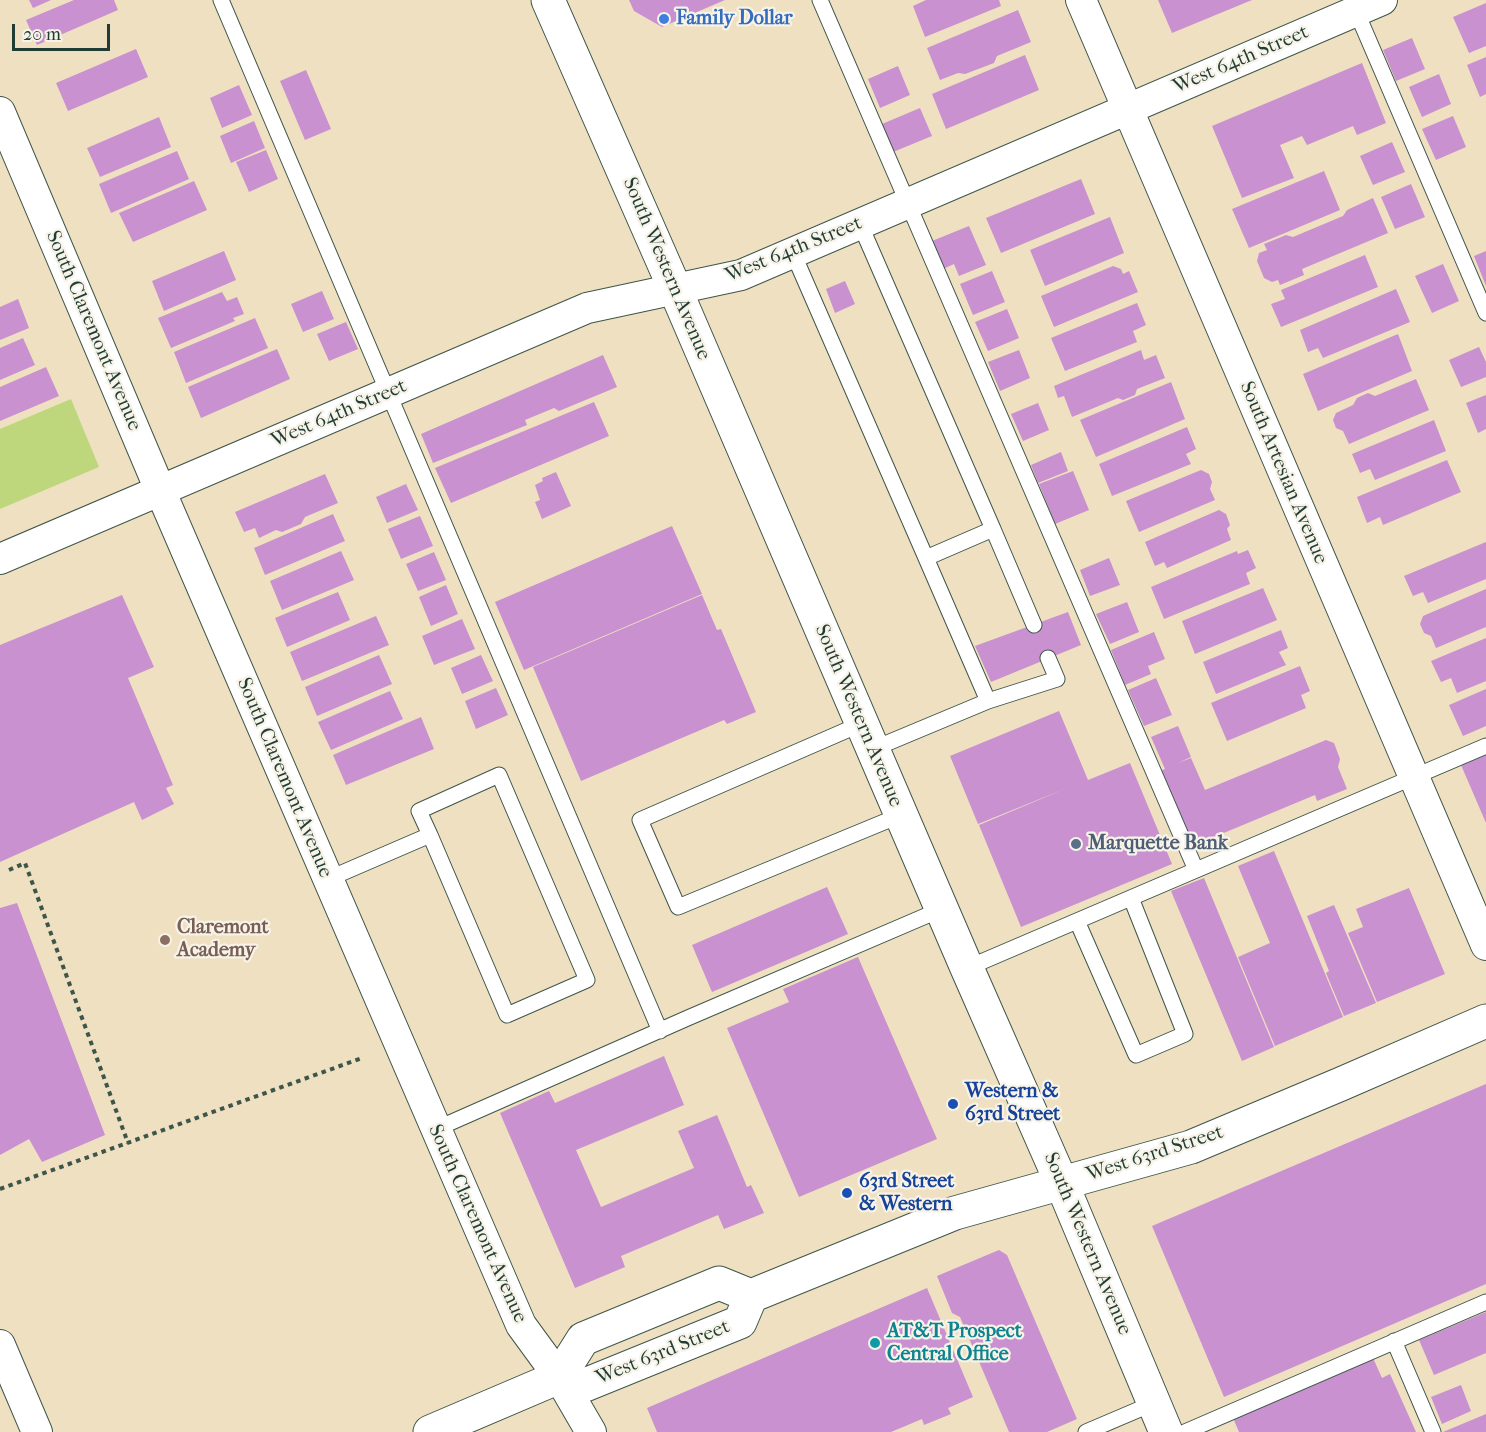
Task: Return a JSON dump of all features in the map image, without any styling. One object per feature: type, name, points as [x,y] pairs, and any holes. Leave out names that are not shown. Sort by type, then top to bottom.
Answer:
[{"type":"main road","name":"South Western Avenue","points":[[548,0],[1062,1184],[1160,1418]]},
{"type":"main road","name":"West 63rd Street","points":[[751,1296],[740,1322],[585,1385],[559,1377],[583,1339],[719,1283],[751,1296],[955,1213],[1191,1147],[1486,1021]]},
{"type":"main road","points":[[430,1432],[559,1377]]},
{"type":"street","name":"South Artesian Avenue","points":[[1081,0],[1486,945]]},
{"type":"street","name":"West 64th Street","points":[[0,559],[587,308],[741,275],[1127,109],[1363,4]]},
{"type":"street","name":"South Claremont Avenue","points":[[0,112],[160,490],[521,1325],[559,1377],[591,1432]]},
{"type":"street","points":[[0,1345],[37,1432]]},
{"type":"lane","points":[[221,0],[660,1031]]},
{"type":"lane","points":[[820,0],[1196,870]]},
{"type":"lane","points":[[1363,4],[1486,313]]},
{"type":"lane","points":[[861,224],[1034,625]]},
{"type":"lane","points":[[793,253],[988,700]]},
{"type":"lane","points":[[926,558],[993,529]]},
{"type":"lane","points":[[901,815],[678,907],[640,820],[867,736],[1057,679],[1048,658]]},
{"type":"lane","points":[[967,968],[1486,746]]},
{"type":"lane","points":[[499,775],[587,980],[507,1015],[430,835],[419,811],[499,775]]},
{"type":"lane","points":[[328,879],[430,835]]},
{"type":"lane","points":[[1077,921],[1136,1054],[1185,1034],[1131,898]]},
{"type":"lane","points":[[436,1129],[942,909]]},
{"type":"lane","points":[[1185,1432],[1486,1302]]},
{"type":"lane","points":[[1394,1341],[1433,1432]]},
{"type":"lane","points":[[1086,1432],[1160,1418]]},
{"type":"path","points":[[9,870],[25,863],[128,1143]]},
{"type":"path","points":[[0,1189],[362,1058]]},
{"type":"green space","points":[[71,399],[99,467],[0,509],[0,429]]},
{"type":"building","points":[[29,0],[51,0],[33,8]]},
{"type":"building","points":[[74,0],[114,0],[118,10],[37,45],[26,20]]},
{"type":"building","name":"Family Dollar","points":[[629,0],[725,0],[662,27],[634,11]]},
{"type":"building","points":[[926,0],[999,0],[1001,6],[925,37],[913,6]]},
{"type":"building","points":[[1158,0],[1252,0],[1172,33]]},
{"type":"building","points":[[1486,3],[1486,46],[1469,53],[1453,17]]},
{"type":"building","points":[[1018,10],[1031,42],[997,56],[994,63],[940,80],[927,48]]},
{"type":"building","points":[[1412,38],[1425,69],[1396,81],[1383,50]]},
{"type":"building","points":[[136,49],[148,77],[68,111],[56,83]]},
{"type":"building","points":[[1025,55],[1039,90],[946,129],[932,94]]},
{"type":"building","points":[[1486,57],[1486,94],[1480,97],[1467,65]]},
{"type":"building","points":[[1362,63],[1386,123],[1357,135],[1353,126],[1307,145],[1302,136],[1280,145],[1294,178],[1242,198],[1212,126]]},
{"type":"building","points":[[898,66],[910,95],[880,108],[868,79]]},
{"type":"building","points":[[306,70],[331,129],[305,140],[280,81]]},
{"type":"building","points":[[1439,74],[1451,104],[1422,117],[1409,87]]},
{"type":"building","points":[[239,85],[252,115],[222,128],[210,98]]},
{"type":"building","points":[[920,108],[932,136],[893,152],[882,124]]},
{"type":"building","points":[[1453,116],[1466,147],[1436,160],[1422,129]]},
{"type":"building","points":[[159,117],[171,147],[100,177],[87,148]]},
{"type":"building","points":[[254,121],[265,148],[231,163],[220,136]]},
{"type":"building","points":[[1392,142],[1405,172],[1373,185],[1360,156]]},
{"type":"building","points":[[266,150],[278,179],[249,192],[236,162]]},
{"type":"building","points":[[177,151],[189,179],[111,213],[99,184]]},
{"type":"building","points":[[1324,171],[1340,210],[1249,248],[1232,209]]},
{"type":"building","points":[[1081,179],[1095,214],[1001,253],[986,218]]},
{"type":"building","points":[[194,181],[207,210],[133,242],[119,213]]},
{"type":"building","points":[[1411,184],[1425,217],[1395,229],[1381,197]]},
{"type":"building","points":[[1373,198],[1388,233],[1302,269],[1304,275],[1280,285],[1278,280],[1272,282],[1264,278],[1257,261],[1259,253],[1267,250],[1264,244],[1286,235],[1293,237],[1343,216],[1347,210]]},
{"type":"building","points":[[1110,217],[1124,253],[1045,286],[1030,250]]},
{"type":"building","points":[[969,226],[986,265],[959,276],[954,264],[943,269],[932,241]]},
{"type":"building","points":[[224,251],[236,280],[164,311],[152,281]]},
{"type":"building","points":[[1486,251],[1486,286],[1474,256]]},
{"type":"building","points":[[1365,255],[1378,287],[1281,327],[1271,304],[1285,299],[1281,290]]},
{"type":"building","points":[[1443,264],[1459,301],[1432,313],[1415,276]]},
{"type":"building","points":[[1113,266],[1121,269],[1123,274],[1129,271],[1138,292],[1054,327],[1041,296]]},
{"type":"building","points":[[992,271],[1005,302],[973,315],[960,284]]},
{"type":"building","points":[[845,281],[855,304],[835,313],[826,289]]},
{"type":"building","points":[[1396,289],[1410,322],[1323,358],[1318,348],[1308,352],[1300,330]]},
{"type":"building","points":[[322,291],[334,319],[303,332],[291,304]]},
{"type":"building","points":[[222,292],[227,301],[237,297],[244,314],[233,318],[235,321],[171,348],[158,318]]},
{"type":"building","points":[[18,299],[29,328],[0,340],[0,307]]},
{"type":"building","points":[[1137,303],[1146,325],[1133,331],[1137,342],[1065,371],[1051,338]]},
{"type":"building","points":[[1007,309],[1019,338],[988,351],[975,322]]},
{"type":"building","points":[[255,318],[268,348],[186,383],[174,352]]},
{"type":"building","points":[[346,322],[358,349],[329,361],[317,334]]},
{"type":"building","points":[[1398,334],[1412,371],[1318,411],[1303,374]]},
{"type":"building","points":[[23,338],[35,365],[0,380],[0,348]]},
{"type":"building","points":[[1479,347],[1486,362],[1486,377],[1461,387],[1449,360]]},
{"type":"building","points":[[277,349],[290,379],[201,418],[188,387]]},
{"type":"building","points":[[1019,350],[1030,378],[1000,391],[988,362]]},
{"type":"building","points":[[1141,350],[1144,360],[1156,355],[1165,378],[1137,389],[1135,395],[1123,400],[1118,398],[1072,417],[1064,396],[1058,398],[1054,386]]},
{"type":"building","points":[[603,355],[617,387],[559,411],[554,408],[525,420],[527,425],[433,463],[421,434]]},
{"type":"building","points":[[46,367],[59,396],[0,421],[0,387]]},
{"type":"building","points":[[1416,379],[1429,410],[1349,444],[1343,431],[1336,428],[1333,420],[1336,413],[1353,405],[1357,398],[1368,393],[1375,396]]},
{"type":"building","points":[[1171,382],[1185,419],[1096,457],[1080,420]]},
{"type":"building","points":[[1486,395],[1486,429],[1478,433],[1466,403]]},
{"type":"building","points":[[594,402],[609,436],[451,503],[435,468]]},
{"type":"building","points":[[1038,403],[1049,430],[1023,441],[1011,414]]},
{"type":"building","points":[[1434,420],[1446,451],[1375,480],[1370,469],[1360,473],[1352,454]]},
{"type":"building","points":[[1187,427],[1196,449],[1186,454],[1191,464],[1112,496],[1099,464]]},
{"type":"building","points":[[1061,452],[1068,471],[1038,483],[1031,465]]},
{"type":"building","points":[[1447,460],[1461,492],[1383,525],[1380,517],[1367,523],[1357,497]]},
{"type":"building","points":[[1201,470],[1209,474],[1212,482],[1210,489],[1215,500],[1139,532],[1126,501]]},
{"type":"building","points":[[1073,471],[1089,510],[1055,524],[1039,484]]},
{"type":"building","points":[[556,472],[571,506],[542,519],[535,502],[540,500],[535,485],[543,481],[542,478]]},
{"type":"building","points":[[325,474],[338,503],[305,517],[301,524],[282,532],[276,530],[259,538],[255,528],[244,532],[235,512]]},
{"type":"building","points":[[406,484],[418,510],[387,523],[376,497]]},
{"type":"building","points":[[1219,510],[1226,514],[1230,525],[1227,529],[1231,540],[1167,568],[1164,562],[1155,566],[1145,542]]},
{"type":"building","points":[[333,514],[345,541],[265,575],[254,548]]},
{"type":"building","points":[[420,516],[433,546],[401,559],[388,529]]},
{"type":"building","points":[[672,526],[702,594],[524,670],[495,602]]},
{"type":"building","points":[[1486,542],[1486,579],[1428,603],[1423,592],[1413,596],[1404,576]]},
{"type":"building","points":[[1248,550],[1256,568],[1246,573],[1250,584],[1164,619],[1151,587],[1237,551],[1238,554]]},
{"type":"building","points":[[341,551],[354,580],[282,610],[270,581]]},
{"type":"building","points":[[434,552],[446,580],[418,591],[406,564]]},
{"type":"building","points":[[1109,558],[1120,585],[1090,596],[1080,570]]},
{"type":"building","points":[[446,585],[458,614],[431,626],[419,597]]},
{"type":"building","points":[[1263,588],[1277,620],[1195,654],[1182,621]]},
{"type":"building","points":[[1486,589],[1486,627],[1436,648],[1431,636],[1424,633],[1420,624],[1423,616]]},
{"type":"building","points":[[338,592],[350,620],[287,647],[275,618]]},
{"type":"building","points":[[122,595],[154,667],[128,678],[173,785],[166,788],[174,804],[142,820],[134,802],[0,862],[0,645]]},
{"type":"building","points":[[702,595],[717,630],[721,629],[756,712],[727,724],[724,720],[581,781],[533,667]]},
{"type":"building","points":[[1127,602],[1139,632],[1110,644],[1096,614]]},
{"type":"building","points":[[1068,612],[1081,645],[991,682],[975,646]]},
{"type":"building","points":[[376,616],[389,645],[302,681],[290,652]]},
{"type":"building","points":[[462,619],[475,649],[434,665],[422,636]]},
{"type":"building","points":[[1281,630],[1288,648],[1279,652],[1286,665],[1216,694],[1203,662]]},
{"type":"building","points":[[1154,632],[1165,659],[1148,666],[1151,674],[1125,685],[1111,650]]},
{"type":"building","points":[[1486,638],[1486,681],[1457,693],[1451,678],[1441,682],[1431,661]]},
{"type":"building","points":[[379,655],[392,684],[317,716],[305,687]]},
{"type":"building","points":[[481,655],[493,681],[462,694],[451,668]]},
{"type":"building","points":[[1300,666],[1310,691],[1301,695],[1306,708],[1227,741],[1211,703]]},
{"type":"building","points":[[1156,678],[1172,715],[1144,726],[1128,690]]},
{"type":"building","points":[[496,688],[508,715],[476,729],[465,701]]},
{"type":"building","points":[[1486,689],[1486,726],[1463,736],[1449,705]]},
{"type":"building","points":[[390,691],[403,719],[331,750],[318,722]]},
{"type":"building","name":"Marquette Bank","points":[[1059,711],[1088,780],[1130,763],[1172,864],[1021,927],[979,825],[1067,788],[978,824],[950,756]]},
{"type":"building","points":[[421,717],[434,749],[346,785],[333,755]]},
{"type":"building","points":[[1178,726],[1191,757],[1178,763],[1191,758],[1205,790],[1326,740],[1334,743],[1340,759],[1338,767],[1347,789],[1317,801],[1315,795],[1190,847],[1160,771],[1165,769],[1151,737]]},
{"type":"building","points":[[1486,755],[1486,823],[1461,765]]},
{"type":"building","points":[[1274,851],[1343,1017],[1275,1046],[1238,957],[1270,943],[1238,866]]},
{"type":"building","points":[[1204,878],[1274,1047],[1242,1061],[1171,891]]},
{"type":"building","points":[[827,887],[848,934],[712,992],[692,945]]},
{"type":"building","points":[[1409,888],[1445,974],[1377,1002],[1348,933],[1363,927],[1356,909]]},
{"type":"building","points":[[17,903],[105,1135],[42,1162],[29,1139],[0,1155],[0,908]]},
{"type":"building","points":[[1334,905],[1376,1003],[1344,1016],[1326,973],[1329,971],[1307,916]]},
{"type":"building","points":[[858,957],[937,1139],[799,1197],[727,1028],[789,1002],[783,989]]},
{"type":"building","points":[[664,1056],[684,1105],[576,1150],[601,1207],[694,1168],[678,1131],[717,1115],[747,1187],[751,1185],[764,1213],[724,1229],[718,1215],[621,1256],[625,1267],[575,1288],[500,1113],[549,1091],[555,1103]]},
{"type":"building","points":[[1486,1084],[1486,1284],[1224,1397],[1152,1226]]},
{"type":"building","points":[[999,1250],[1007,1255],[1077,1419],[1047,1432],[1009,1432],[960,1317],[952,1313],[937,1276]]},
{"type":"building","name":"AT&T Prospect Central Office","points":[[927,1288],[973,1397],[948,1408],[951,1414],[924,1425],[922,1419],[891,1432],[657,1432],[647,1408]]},
{"type":"building","points":[[1486,1312],[1486,1353],[1434,1375],[1419,1340]]},
{"type":"building","points":[[1373,1358],[1382,1378],[1390,1374],[1416,1432],[1239,1432],[1233,1418]]},
{"type":"building","points":[[1461,1385],[1471,1411],[1442,1424],[1431,1397]]},
{"type":"building","points":[[1486,1414],[1486,1432],[1443,1432]]},
{"type":"place","name":"Family Dollar","points":[[664,19]]},
{"type":"place","name":"Marquette Bank","points":[[1076,844]]},
{"type":"place","name":"Claremont Academy","points":[[165,940]]},
{"type":"place","name":"Western & 63rd Street","points":[[953,1104]]},
{"type":"place","name":"63rd Street & Western","points":[[847,1193]]},
{"type":"place","name":"AT&T Prospect Central Office","points":[[875,1343]]}]
